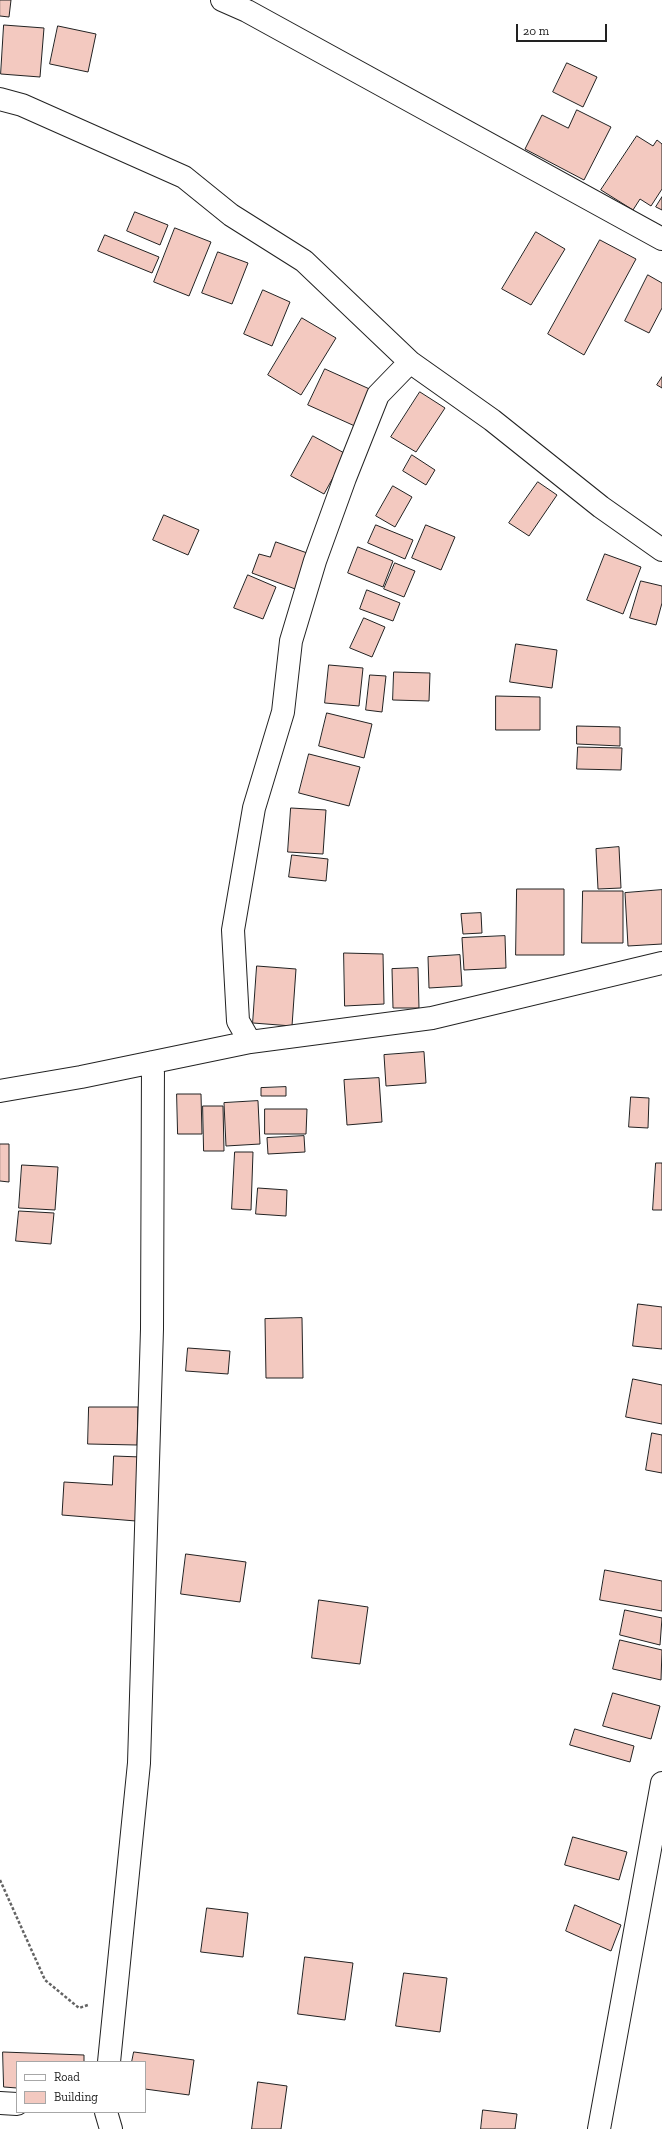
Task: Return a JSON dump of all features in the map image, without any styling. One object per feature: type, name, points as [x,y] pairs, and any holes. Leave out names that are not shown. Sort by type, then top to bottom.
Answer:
[{"type":"street","points":[[222,0],[254,14],[662,240]]},
{"type":"street","points":[[0,99],[22,105],[184,177],[231,215],[304,261],[410,362],[492,420],[600,507],[662,550]]},
{"type":"street","points":[[250,1042],[238,1021],[233,930],[254,808],[283,712],[291,641],[315,561],[345,478],[378,395],[410,362]]},
{"type":"street","points":[[0,1091],[250,1042],[432,1018],[662,962]]},
{"type":"street","points":[[109,2061],[139,1763],[152,1329],[153,1062]]},
{"type":"street","points":[[599,2129],[662,1783]]},
{"type":"street","points":[[0,2103],[16,2104]]},
{"type":"street","points":[[106,2113],[110,2129]]},
{"type":"path","points":[[0,1880],[45,1980],[78,2008],[116,1996]]},
{"type":"building","points":[[0,0],[11,0],[9,17],[0,16]]},
{"type":"building","points":[[4,25],[44,28],[40,77],[1,74]]},
{"type":"building","points":[[58,26],[96,34],[88,72],[50,64]]},
{"type":"building","points":[[567,63],[597,77],[583,107],[553,92]]},
{"type":"building","points":[[577,110],[611,127],[584,180],[525,149],[542,115],[568,128]]},
{"type":"building","points":[[637,136],[653,146],[657,140],[662,144],[662,189],[651,206],[640,199],[633,210],[601,190]]},
{"type":"building","points":[[662,197],[662,210],[656,207]]},
{"type":"building","points":[[135,212],[168,225],[160,245],[127,231]]},
{"type":"building","points":[[175,228],[211,242],[189,296],[154,282]]},
{"type":"building","points":[[536,232],[565,249],[531,305],[502,289]]},
{"type":"building","points":[[105,235],[159,257],[152,273],[98,251]]},
{"type":"building","points":[[600,240],[636,259],[584,355],[548,334]]},
{"type":"building","points":[[218,252],[248,263],[232,304],[202,293]]},
{"type":"building","points":[[648,275],[662,283],[662,308],[649,333],[625,321]]},
{"type":"building","points":[[263,290],[290,302],[272,346],[244,334]]},
{"type":"building","points":[[302,318],[336,338],[301,395],[268,375]]},
{"type":"building","points":[[325,369],[374,391],[357,427],[308,405]]},
{"type":"building","points":[[662,377],[662,388],[657,385]]},
{"type":"building","points":[[420,392],[445,408],[416,452],[391,437]]},
{"type":"building","points":[[313,436],[346,454],[324,494],[291,476]]},
{"type":"building","points":[[412,455],[435,470],[426,485],[403,471]]},
{"type":"building","points":[[538,482],[557,495],[529,536],[509,523]]},
{"type":"building","points":[[393,486],[412,497],[395,527],[376,516]]},
{"type":"building","points":[[164,515],[199,530],[188,555],[153,540]]},
{"type":"building","points":[[376,525],[413,540],[405,559],[368,543]]},
{"type":"building","points":[[426,525],[455,537],[441,570],[412,558]]},
{"type":"building","points":[[276,542],[310,554],[298,590],[252,573],[259,554],[270,557]]},
{"type":"building","points":[[358,547],[393,561],[383,587],[348,573]]},
{"type":"building","points":[[605,554],[641,567],[623,614],[587,600]]},
{"type":"building","points":[[395,563],[415,571],[404,597],[384,589]]},
{"type":"building","points":[[248,575],[276,587],[263,619],[234,608]]},
{"type":"building","points":[[641,581],[662,586],[662,603],[656,625],[630,618]]},
{"type":"building","points":[[367,590],[400,603],[393,621],[360,609]]},
{"type":"building","points":[[364,618],[385,627],[372,657],[350,648]]},
{"type":"building","points":[[516,644],[557,650],[552,688],[510,682]]},
{"type":"building","points":[[329,665],[363,668],[359,706],[325,703]]},
{"type":"building","points":[[394,672],[430,673],[429,701],[393,700]]},
{"type":"building","points":[[370,675],[386,676],[382,712],[366,710]]},
{"type":"building","points":[[496,696],[540,697],[540,730],[496,730]]},
{"type":"building","points":[[327,713],[372,724],[364,758],[319,746]]},
{"type":"building","points":[[577,726],[620,727],[620,746],[577,744]]},
{"type":"building","points":[[578,747],[622,748],[621,770],[577,769]]},
{"type":"building","points":[[309,754],[360,767],[349,806],[299,793]]},
{"type":"building","points":[[291,808],[326,810],[323,854],[288,852]]},
{"type":"building","points":[[619,847],[621,888],[598,889],[596,849]]},
{"type":"building","points":[[292,855],[328,859],[326,881],[289,877]]},
{"type":"building","points":[[517,889],[564,889],[564,955],[516,955]]},
{"type":"building","points":[[662,890],[662,944],[628,946],[625,893]]},
{"type":"building","points":[[583,891],[623,891],[623,943],[582,943]]},
{"type":"building","points":[[481,913],[482,933],[463,934],[461,914]]},
{"type":"building","points":[[505,936],[506,968],[464,970],[462,938]]},
{"type":"building","points":[[344,953],[383,954],[384,1004],[345,1006]]},
{"type":"building","points":[[460,955],[462,986],[429,988],[428,957]]},
{"type":"building","points":[[257,966],[296,969],[292,1026],[253,1023]]},
{"type":"building","points":[[418,968],[419,1008],[393,1008],[392,969]]},
{"type":"building","points":[[424,1052],[426,1083],[386,1086],[384,1055]]},
{"type":"building","points":[[379,1078],[382,1122],[347,1125],[344,1080]]},
{"type":"building","points":[[286,1087],[286,1096],[261,1096],[261,1088]]},
{"type":"building","points":[[177,1094],[201,1094],[202,1134],[178,1134]]},
{"type":"building","points":[[631,1097],[649,1098],[648,1128],[629,1127]]},
{"type":"building","points":[[258,1101],[260,1144],[226,1146],[224,1103]]},
{"type":"building","points":[[203,1106],[223,1106],[224,1151],[204,1151]]},
{"type":"building","points":[[265,1109],[307,1109],[306,1134],[265,1134]]},
{"type":"building","points":[[304,1136],[305,1152],[268,1154],[267,1138]]},
{"type":"building","points":[[0,1144],[9,1144],[9,1182],[0,1181]]},
{"type":"building","points":[[235,1152],[253,1152],[251,1210],[232,1209]]},
{"type":"building","points":[[656,1163],[662,1163],[662,1210],[653,1210]]},
{"type":"building","points":[[22,1165],[58,1167],[55,1210],[19,1208]]},
{"type":"building","points":[[258,1188],[287,1190],[286,1216],[256,1214]]},
{"type":"building","points":[[19,1211],[54,1213],[51,1244],[16,1241]]},
{"type":"building","points":[[638,1304],[662,1307],[662,1349],[633,1346]]},
{"type":"building","points":[[302,1318],[303,1378],[266,1378],[265,1319]]},
{"type":"building","points":[[188,1348],[230,1351],[228,1374],[186,1371]]},
{"type":"building","points":[[633,1379],[662,1385],[662,1424],[626,1417]]},
{"type":"building","points":[[89,1407],[138,1407],[137,1445],[88,1444]]},
{"type":"building","points":[[652,1433],[662,1435],[662,1473],[646,1470]]},
{"type":"building","points":[[114,1456],[141,1457],[136,1521],[62,1515],[64,1482],[112,1485]]},
{"type":"building","points":[[186,1554],[246,1562],[240,1602],[181,1594]]},
{"type":"building","points":[[605,1570],[662,1581],[662,1611],[600,1600]]},
{"type":"building","points":[[319,1600],[368,1607],[360,1664],[312,1658]]},
{"type":"building","points":[[625,1610],[662,1618],[660,1645],[620,1635]]},
{"type":"building","points":[[620,1640],[662,1650],[661,1680],[613,1669]]},
{"type":"building","points":[[613,1693],[660,1706],[651,1739],[603,1726]]},
{"type":"building","points":[[575,1729],[634,1746],[630,1762],[570,1745]]},
{"type":"building","points":[[573,1837],[627,1852],[619,1880],[565,1865]]},
{"type":"building","points":[[575,1905],[621,1925],[611,1951],[566,1931]]},
{"type":"building","points":[[207,1908],[248,1913],[243,1957],[201,1952]]},
{"type":"building","points":[[305,1957],[353,1963],[345,2020],[298,2014]]},
{"type":"building","points":[[404,1973],[447,1978],[440,2032],[396,2026]]},
{"type":"building","points":[[3,2052],[84,2055],[84,2061],[16,2061],[16,2088],[4,2087]]},
{"type":"building","points":[[134,2052],[194,2060],[189,2095],[146,2089],[146,2061],[132,2061]]},
{"type":"building","points":[[258,2082],[287,2086],[281,2129],[252,2129]]},
{"type":"building","points":[[483,2110],[517,2114],[515,2129],[481,2129]]}]
